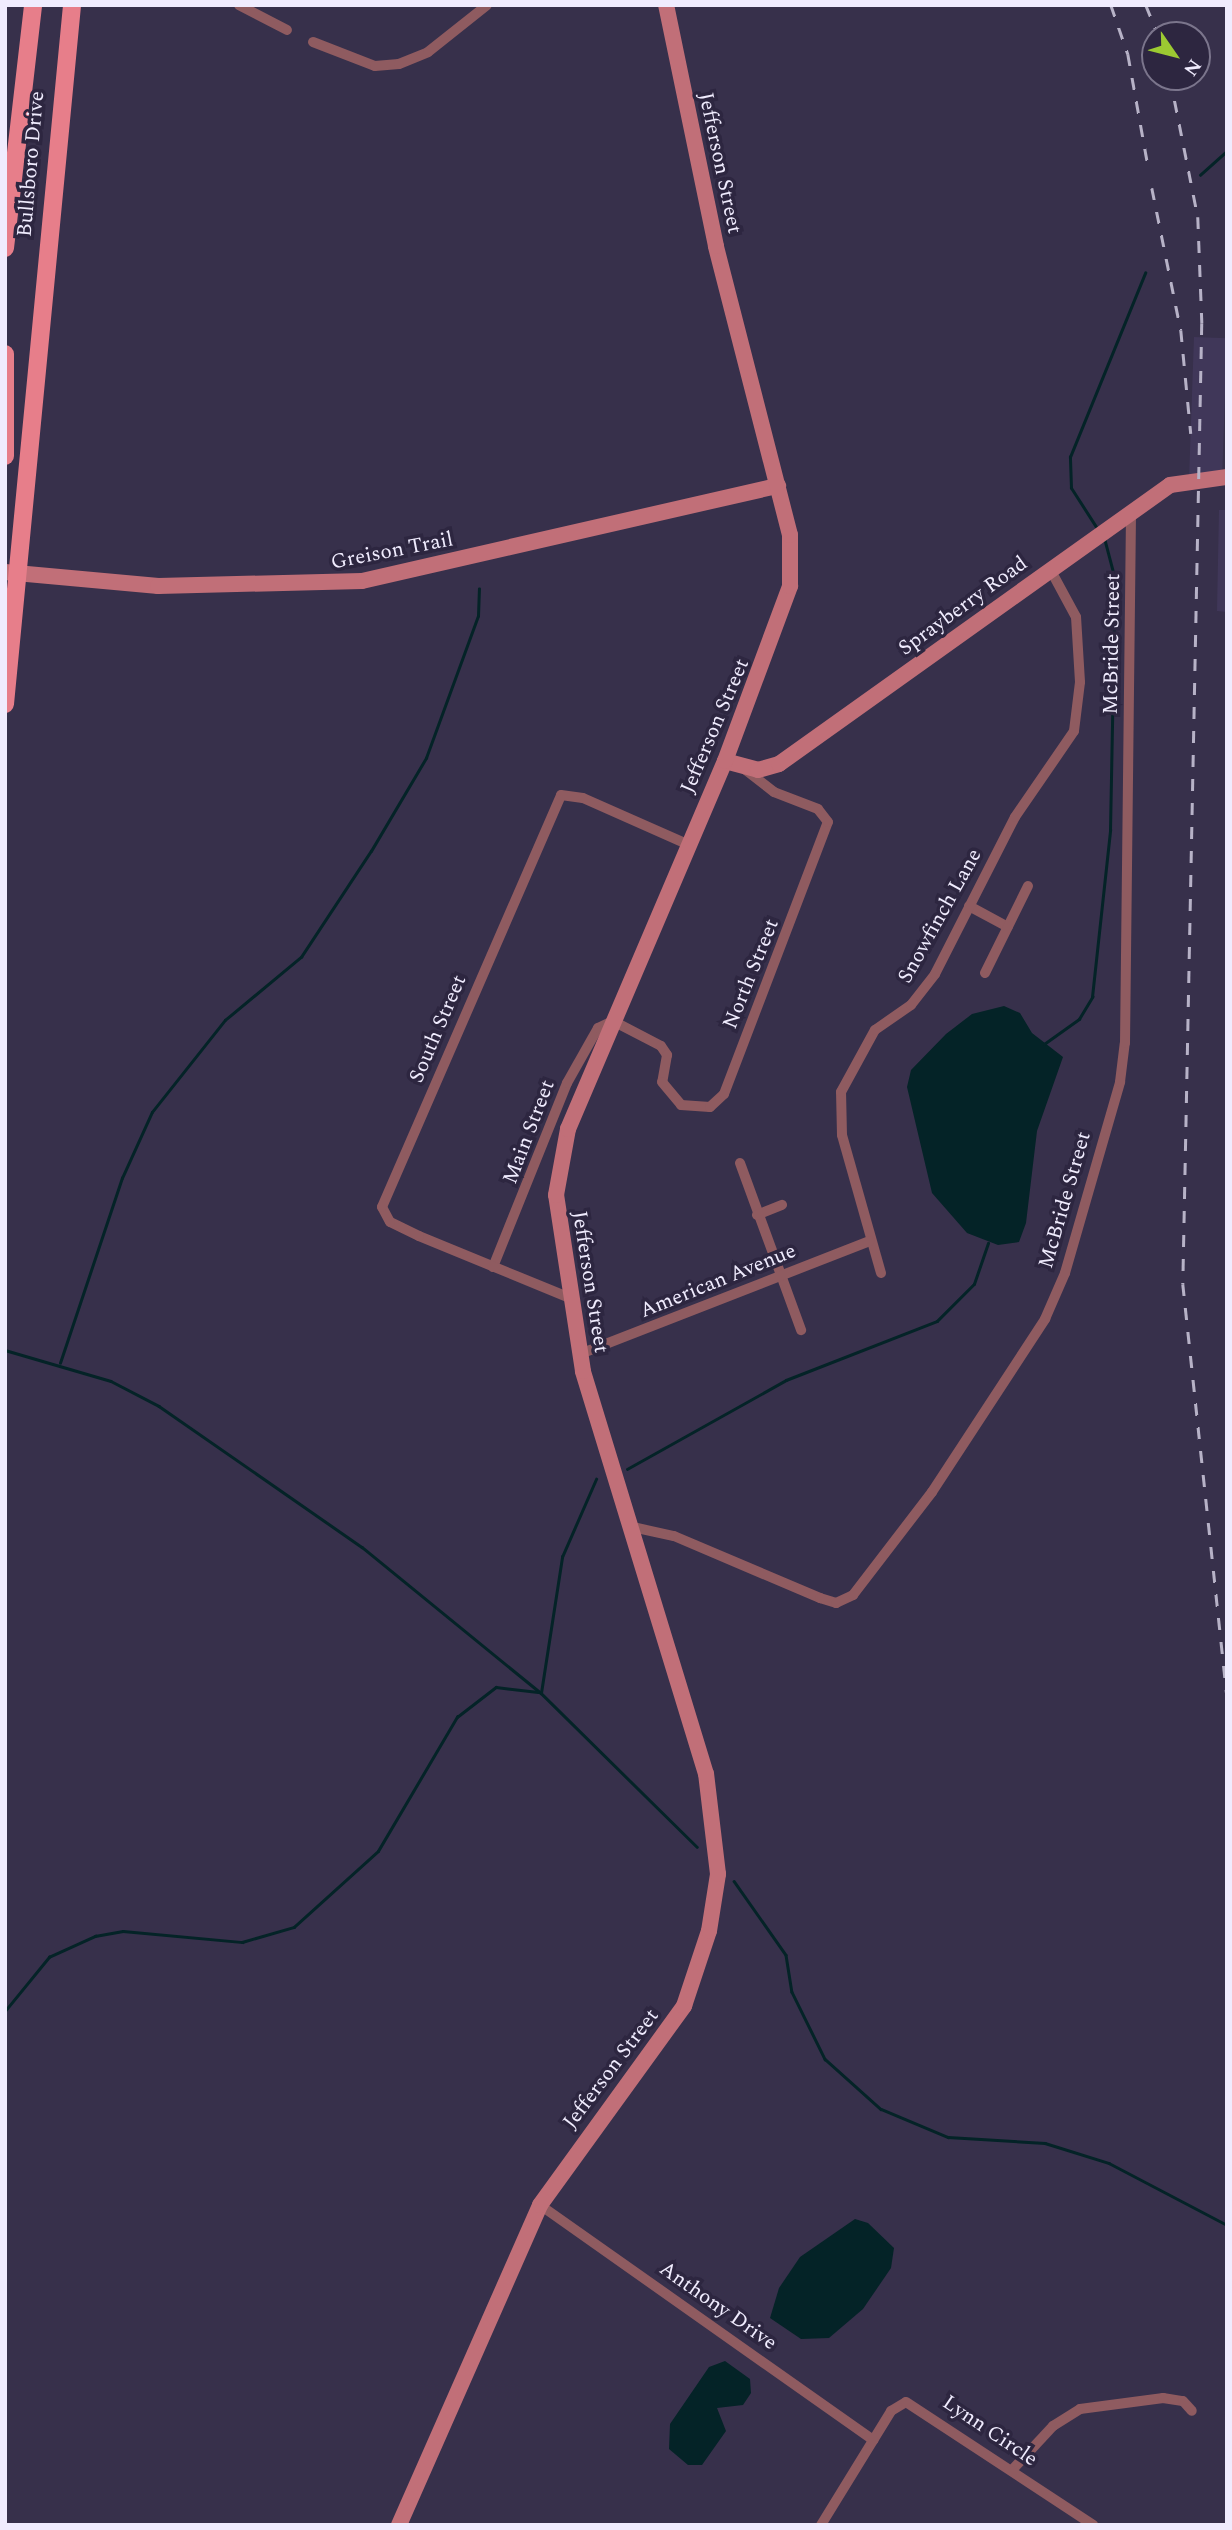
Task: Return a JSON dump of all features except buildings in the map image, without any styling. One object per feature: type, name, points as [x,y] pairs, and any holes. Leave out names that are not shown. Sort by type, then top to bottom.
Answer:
[{"type":"main road","name":"Bullsboro Drive","points":[[5,248],[33,5]]},
{"type":"main road","name":"Bullsboro Drive","points":[[5,705],[9,570],[72,5]]},
{"type":"main road","points":[[5,354],[5,456]]},
{"type":"street","points":[[239,5],[287,30]]},
{"type":"street","points":[[313,42],[375,66],[399,64],[428,52],[487,5]]},
{"type":"street","name":"Jefferson Street","points":[[399,2525],[540,2204],[684,2006],[709,1931],[718,1874],[706,1774],[628,1526],[580,1354],[558,1236],[558,1166],[613,1021],[725,761],[790,586],[790,535],[716,246],[666,5]]},
{"type":"street","name":"Sprayberry Road","points":[[725,761],[745,768],[779,764],[807,747],[1130,513],[1184,478],[1227,477]]},
{"type":"street","name":"Greison Trail","points":[[9,570],[158,586],[362,581],[778,486]]},
{"type":"street","name":"McBride Street","points":[[628,1526],[674,1536],[836,1603],[853,1595],[932,1492],[1045,1319],[1065,1273],[1120,1082],[1125,1044],[1130,513]]},
{"type":"street","name":"Snowfinch Lane","points":[[881,1273],[842,1135],[841,1092],[875,1030],[921,995],[1015,817],[1074,731],[1080,682],[1076,617],[1051,569]]},
{"type":"street","name":"North Street","points":[[613,1021],[665,1049],[662,1082],[672,1098],[706,1108],[724,1094],[822,848],[824,814],[797,801],[745,768]]},
{"type":"street","name":"South Street","points":[[570,1298],[493,1268],[390,1222],[382,1207],[549,815],[561,796],[583,798],[687,844]]},
{"type":"street","points":[[985,973],[1028,886]]},
{"type":"street","points":[[969,906],[1008,927]]},
{"type":"street","name":"Main Street","points":[[493,1268],[567,1083],[598,1028],[613,1021]]},
{"type":"street","points":[[740,1163],[778,1278],[801,1330]]},
{"type":"street","points":[[757,1215],[782,1205]]},
{"type":"street","name":"American Avenue","points":[[580,1354],[870,1241]]},
{"type":"street","name":"Anthony Drive","points":[[540,2204],[873,2440]]},
{"type":"street","points":[[1013,2469],[1053,2426],[1080,2409],[1163,2398],[1183,2401],[1192,2411]]},
{"type":"street","name":"Lynn Circle","points":[[873,2440],[891,2411],[914,2403],[1093,2525]]},
{"type":"street","points":[[821,2525],[873,2440]]},
{"type":"shaded area","points":[[1194,337],[1227,338],[1222,477],[1189,476]]},
{"type":"shaded area","points":[[1219,510],[1227,510],[1227,612],[1217,611]]},
{"type":"shaded area","points":[[1004,1006],[1020,1013],[1032,1033],[1063,1057],[1037,1131],[1026,1223],[1019,1242],[998,1245],[967,1233],[932,1193],[907,1087],[911,1070],[946,1034],[972,1014]]},
{"type":"shaded area","points":[[855,2219],[868,2223],[894,2248],[891,2268],[863,2309],[829,2338],[801,2339],[770,2318],[779,2288],[800,2257]]},
{"type":"shaded area","points":[[725,2361],[750,2379],[751,2393],[743,2405],[717,2408],[726,2431],[702,2465],[688,2465],[669,2449],[670,2424],[709,2367]]},
{"type":"waterway","points":[[1200,175],[1227,151]]},
{"type":"waterway","points":[[1096,527],[1071,488],[1070,457],[1145,273]]},
{"type":"waterway","points":[[1044,1044],[1079,1019],[1092,997],[1110,830],[1115,580],[1104,538]]},
{"type":"waterway","points":[[60,1363],[122,1178],[152,1112],[225,1020],[301,957],[371,851],[426,758],[478,616],[479,589]]},
{"type":"waterway","points":[[627,1469],[786,1380],[937,1321],[974,1284],[988,1243]]},
{"type":"waterway","points":[[5,1350],[111,1381],[159,1406],[362,1547],[541,1693],[697,1847]]},
{"type":"waterway","points":[[541,1693],[562,1557],[596,1479]]},
{"type":"waterway","points":[[5,2011],[49,1957],[95,1936],[123,1931],[242,1942],[294,1927],[378,1851],[457,1717],[496,1687],[538,1692]]},
{"type":"waterway","points":[[734,1881],[786,1955],[792,1992],[825,2059],[881,2109],[948,2137],[1045,2143],[1109,2163],[1227,2225]]},
{"type":"railway","points":[[1111,5],[1128,54],[1149,171]]},
{"type":"railway","points":[[1146,5],[1152,21]]},
{"type":"railway","points":[[1173,91],[1198,217],[1202,323],[1183,1284],[1227,1694]]},
{"type":"railway","points":[[1152,188],[1181,330],[1191,434]]}]
